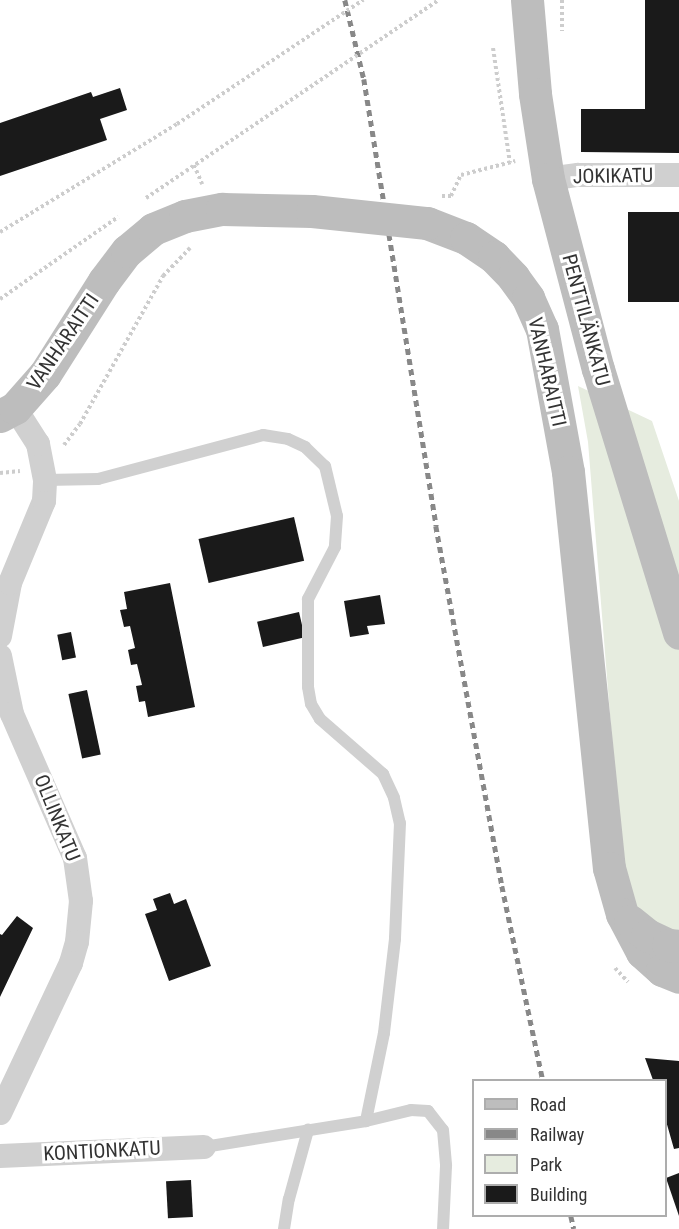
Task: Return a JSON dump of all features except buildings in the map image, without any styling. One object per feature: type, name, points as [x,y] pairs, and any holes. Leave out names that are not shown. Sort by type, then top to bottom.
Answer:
[{"type":"street","name":"PENTTILÄNKATU","points":[[527,0],[535,94],[548,179],[598,369],[679,633]]},
{"type":"street","name":"JOKIKATU","points":[[548,179],[578,175],[679,175]]},
{"type":"street","name":"VANHARAITTI","points":[[7,412],[45,374],[104,281],[127,251],[153,229],[184,216],[215,197],[312,211],[427,223],[466,238],[494,257],[513,276],[528,298],[542,329],[568,472],[609,868],[622,914],[642,952],[662,970],[679,977]]},
{"type":"street","points":[[0,636],[10,583],[44,501],[44,472],[38,444],[7,412]]},
{"type":"street","name":"OLLINKATU","points":[[0,656],[3,693],[72,848],[80,881],[81,901],[77,942],[71,963],[0,1113]]},
{"type":"street","points":[[622,914],[646,935],[668,945],[679,946]]},
{"type":"street","name":"KONTIONKATU","points":[[0,1156],[204,1146]]},
{"type":"lane","points":[[44,472],[98,479],[262,435],[288,439],[305,447],[325,466],[337,516],[336,537],[335,547],[308,599],[308,687],[311,704],[320,719],[383,774],[394,798],[400,823],[393,963],[384,1033],[366,1121]]},
{"type":"lane","points":[[204,1146],[366,1121],[411,1110],[428,1110],[443,1130],[446,1166],[443,1229]]},
{"type":"lane","points":[[284,1229],[289,1199],[308,1130]]},
{"type":"path","points":[[0,232],[177,124],[363,0]]},
{"type":"path","points":[[138,203],[439,0]]},
{"type":"path","points":[[451,196],[461,176],[510,163],[493,48]]},
{"type":"path","points":[[194,165],[202,186],[215,197]]},
{"type":"path","points":[[0,299],[119,216]]},
{"type":"path","points":[[0,473],[44,472],[80,424],[163,276],[191,247],[200,244]]},
{"type":"green space","points":[[578,386],[652,421],[679,501],[679,935],[656,926],[634,904],[622,863],[588,442]]},
{"type":"railway","points":[[345,0],[364,79],[436,526],[502,886],[543,1079]]},
{"type":"railway","points":[[571,1217],[574,1229]]}]
